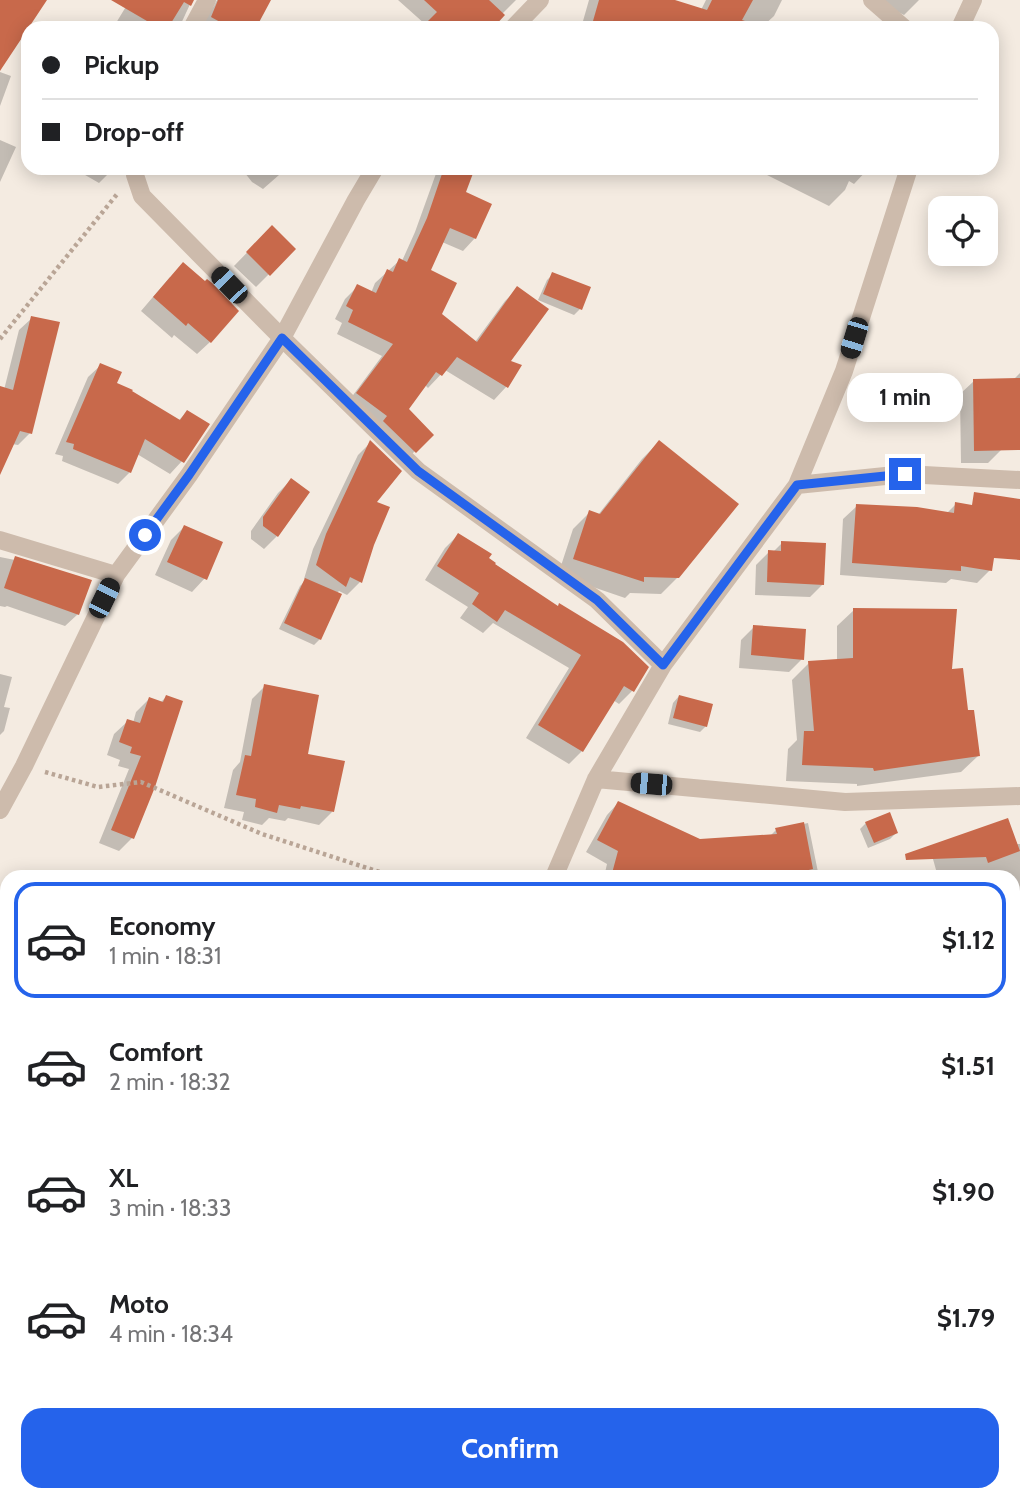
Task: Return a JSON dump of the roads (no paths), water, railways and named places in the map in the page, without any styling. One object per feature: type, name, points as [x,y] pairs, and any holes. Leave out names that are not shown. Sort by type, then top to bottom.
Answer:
[{"type":"street","points":[[196,21],[207,0]]},
{"type":"street","points":[[520,21],[540,0]]},
{"type":"street","points":[[872,0],[896,21]]},
{"type":"street","points":[[963,21],[973,0]]},
{"type":"street","points":[[135,175],[142,197],[418,471],[597,600],[663,665]]},
{"type":"street","points":[[0,810],[116,575],[189,475],[282,338],[371,175]]},
{"type":"street","points":[[557,870],[596,779],[663,665],[797,485],[844,371],[907,175]]},
{"type":"street","points":[[797,485],[905,474],[1020,480]]},
{"type":"street","points":[[0,540],[116,575]]},
{"type":"street","points":[[596,779],[845,802],[1020,796]]}]
